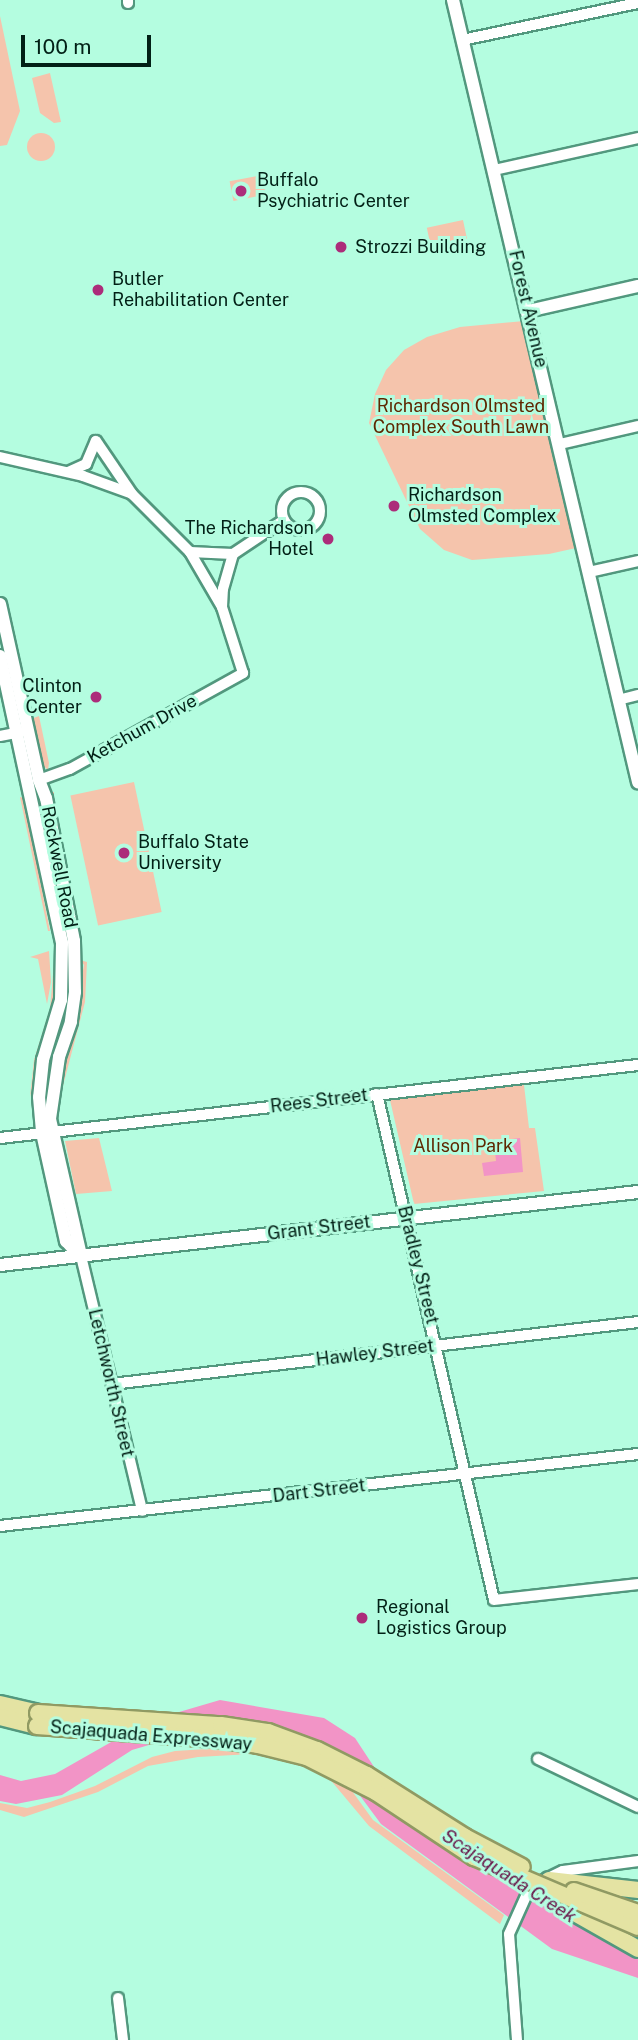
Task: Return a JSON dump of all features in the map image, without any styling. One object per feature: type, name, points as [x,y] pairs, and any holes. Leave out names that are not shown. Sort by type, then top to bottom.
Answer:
[{"type":"highway","name":"Scajaquada Expressway","points":[[0,1704],[38,1719]]},
{"type":"highway","name":"Scajaquada Expressway","points":[[0,1717],[38,1719],[258,1745],[307,1758],[376,1792],[474,1857],[546,1884],[638,1913]]},
{"type":"highway","name":"Scajaquada Expressway","points":[[546,1884],[638,1927]]},
{"type":"highway","points":[[546,1884],[638,1890]]},
{"type":"highway","points":[[546,1884],[573,1912],[638,1949]]},
{"type":"street","name":"Forest Avenue","points":[[453,0],[638,782]]},
{"type":"street","points":[[463,40],[638,3]]},
{"type":"street","points":[[494,170],[638,138]]},
{"type":"street","points":[[528,311],[638,286]]},
{"type":"street","points":[[560,444],[638,426]]},
{"type":"street","points":[[66,472],[86,464],[96,442],[132,494],[190,552],[222,607]]},
{"type":"street","points":[[0,457],[107,482],[132,494]]},
{"type":"street","points":[[190,552],[233,554],[284,520]]},
{"type":"street","points":[[222,607],[223,589],[233,554]]},
{"type":"street","points":[[589,572],[638,561]]},
{"type":"street","name":"Rockwell Road","points":[[0,604],[63,959],[61,1000],[43,1060],[39,1097],[47,1132]]},
{"type":"street","name":"Ketchum Drive","points":[[39,779],[70,769],[243,673],[222,607]]},
{"type":"street","name":"Rockwell Road","points":[[0,656],[22,731],[46,798],[69,908],[75,957],[71,1022],[59,1057],[47,1132]]},
{"type":"street","points":[[618,700],[638,695]]},
{"type":"street","points":[[0,736],[22,731]]},
{"type":"street","name":"Rees Street","points":[[0,1138],[638,1065]]},
{"type":"street","name":"Bradley Street","points":[[377,1094],[494,1600],[638,1584]]},
{"type":"street","name":"Letchworth Street","points":[[47,1132],[81,1256],[142,1511]]},
{"type":"street","name":"Grant Street","points":[[0,1265],[638,1192]]},
{"type":"street","name":"Hawley Street","points":[[112,1384],[638,1322]]},
{"type":"street","name":"Dart Street","points":[[0,1526],[638,1454]]},
{"type":"street","points":[[538,1759],[638,1807]]},
{"type":"street","points":[[517,2040],[508,1956],[513,1920],[527,1894],[540,1882],[563,1871],[638,1861]]},
{"type":"street","points":[[118,1998],[123,2040]]},
{"type":"green space","points":[[0,16],[20,111],[7,145],[0,146]]},
{"type":"green space","points":[[50,73],[61,122],[54,123],[40,113],[32,78]]},
{"type":"green space","points":[[41,133],[51,137],[55,147],[51,157],[41,161],[31,157],[27,147],[31,137]]},
{"type":"green space","points":[[262,175],[266,195],[233,201],[230,181]]},
{"type":"green space","points":[[463,220],[467,239],[431,246],[427,228]]},
{"type":"green space","name":"Richardson Olmsted Complex South Lawn","points":[[524,321],[576,548],[549,554],[472,560],[444,550],[420,529],[369,423],[375,394],[386,370],[404,350],[427,337],[460,327]]},
{"type":"green space","points":[[39,716],[49,763],[48,770],[40,763],[31,719]]},
{"type":"green space","points":[[134,782],[162,912],[98,926],[70,796]]},
{"type":"green space","points":[[51,792],[54,792],[54,927],[51,927]]},
{"type":"green space","points":[[20,797],[24,798],[50,931],[48,931]]},
{"type":"green space","points":[[49,951],[51,982],[47,1004],[38,959],[30,957]]},
{"type":"green space","points":[[80,960],[87,962],[85,1002],[60,1097],[64,1063],[82,1001],[83,992],[80,986],[84,965]]},
{"type":"green space","points":[[57,962],[54,1003],[30,1097],[34,1060],[50,1009],[54,963]]},
{"type":"green space","name":"Allison Park","points":[[524,1085],[529,1128],[535,1128],[544,1191],[414,1204],[390,1100]]},
{"type":"green space","points":[[99,1138],[112,1191],[76,1194],[65,1141]]},
{"type":"green space","points":[[238,1747],[324,1761],[352,1791],[373,1820],[504,1915],[500,1924],[369,1826],[328,1777],[306,1763],[270,1753],[198,1757],[148,1766],[98,1792],[24,1817],[0,1810],[0,1803],[27,1808],[50,1802],[95,1786],[152,1757],[175,1751]]},
{"type":"shaded area","points":[[520,1138],[523,1172],[484,1176],[482,1163],[496,1161],[494,1141]]},
{"type":"shaded area","points":[[220,1700],[324,1718],[355,1738],[382,1779],[446,1842],[559,1916],[638,1950],[638,1978],[552,1949],[381,1824],[341,1770],[193,1732],[132,1750],[62,1795],[16,1804],[0,1801],[0,1775],[21,1781],[55,1774],[113,1741],[128,1727]]},
{"type":"place","name":"Buffalo Psychiatric Center","points":[[241,191]]},
{"type":"place","name":"Strozzi Building","points":[[341,247]]},
{"type":"place","name":"Butler Rehabilitation Center","points":[[98,290]]},
{"type":"place","name":"Richardson Olmsted Complex","points":[[394,506]]},
{"type":"place","name":"The Richardson Hotel","points":[[328,539]]},
{"type":"place","name":"Clinton Center","points":[[96,697]]},
{"type":"place","name":"Buffalo State University","points":[[124,853]]},
{"type":"place","name":"Regional Logistics Group","points":[[362,1618]]},
{"type":"water label","name":"Scajaquada Creek","points":[[509,1876]]}]
